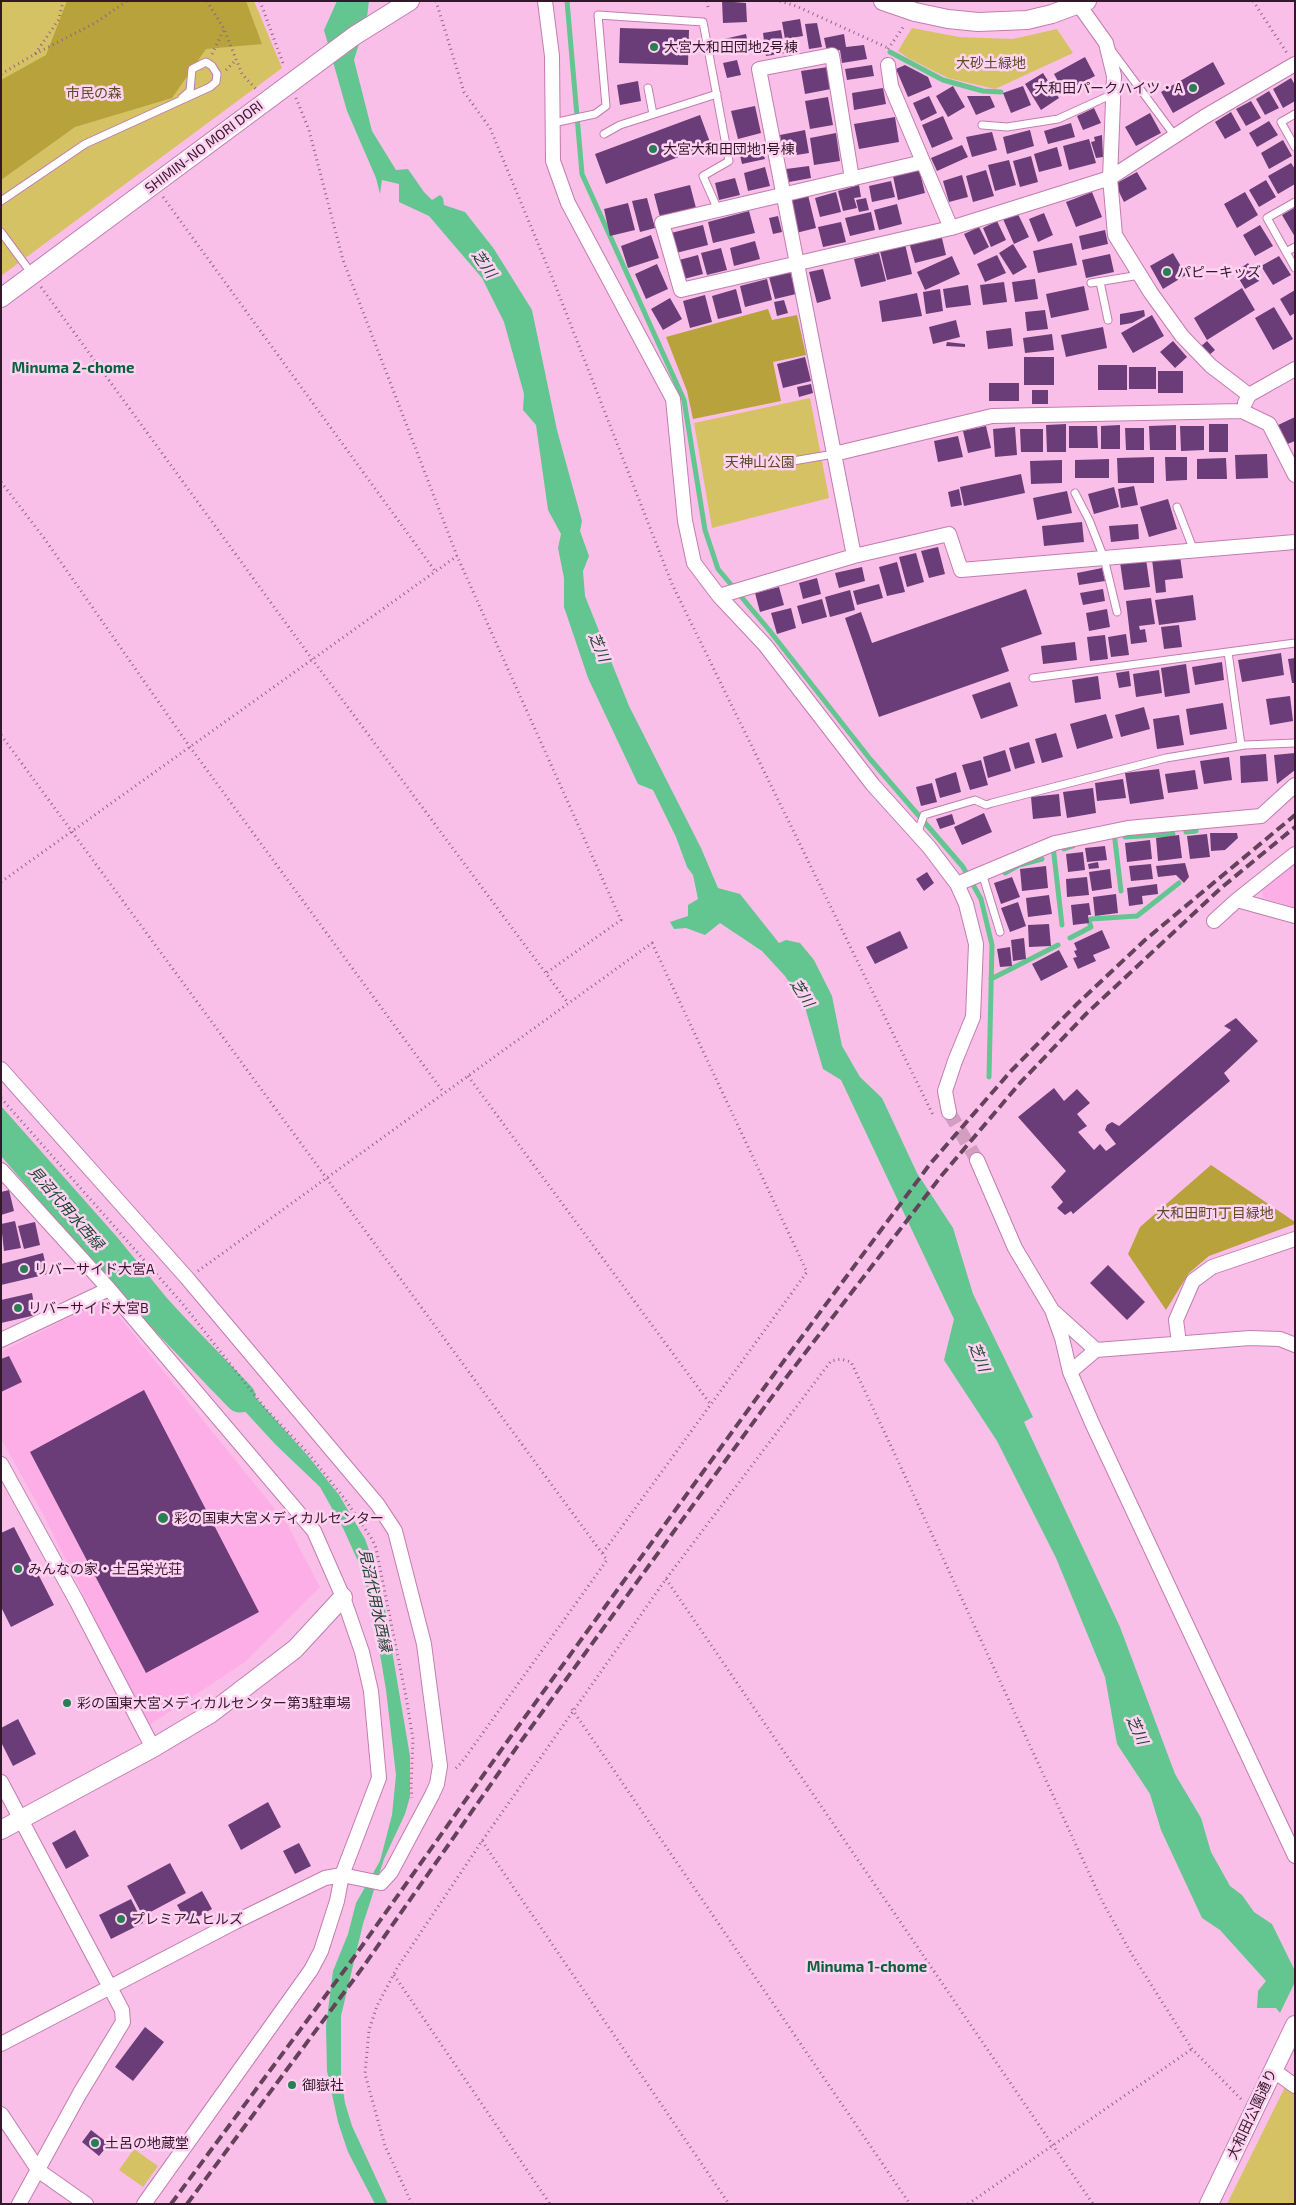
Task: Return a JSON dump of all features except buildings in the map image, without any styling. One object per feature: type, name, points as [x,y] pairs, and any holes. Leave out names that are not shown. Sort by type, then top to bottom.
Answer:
[{"type":"street","points":[[545,1],[552,56],[553,161],[568,203],[673,399],[686,521],[694,563],[718,596],[765,645],[872,786],[917,834],[956,884],[966,904],[976,944],[973,1017],[954,1061],[945,1091],[949,1112]]},
{"type":"street","points":[[883,1],[917,7],[948,19],[1006,21],[1027,20],[1052,14],[1083,3],[1106,43],[1114,76],[1110,178],[1115,235],[1182,336],[1211,366],[1249,394]]},
{"type":"street","name":"SHIMIN-NO MORI DORI","points":[[1,298],[290,82],[354,36],[405,4]]},
{"type":"street","points":[[852,179],[832,55],[759,69],[782,195],[854,556]]},
{"type":"street","points":[[888,65],[891,86],[951,228]]},
{"type":"street","points":[[923,162],[662,223],[681,290],[951,228],[1110,178],[1174,136],[1295,65]]},
{"type":"street","points":[[1242,411],[1249,394],[1295,369]]},
{"type":"street","points":[[834,454],[992,416],[1242,411],[1269,424],[1295,475]]},
{"type":"street","points":[[718,596],[854,556],[949,534],[962,570],[1295,542]]},
{"type":"street","points":[[956,884],[1055,843],[1114,831],[1261,816],[1295,785]]},
{"type":"street","points":[[1214,921],[1237,900],[1295,854]]},
{"type":"street","points":[[1237,900],[1295,916]]},
{"type":"street","points":[[1,1069],[187,1278],[378,1504],[396,1531],[424,1644],[440,1766],[437,1784],[391,1872],[381,1884],[347,1876],[325,1878],[235,1922],[1,2044]]},
{"type":"street","points":[[977,1160],[1015,1248],[1052,1310],[1062,1338],[1070,1372],[1295,1856]]},
{"type":"street","points":[[2,1172],[108,1289],[314,1531],[342,1597],[362,1652],[371,1691],[380,1778],[321,1951],[311,1970],[144,2204]]},
{"type":"street","points":[[1180,1343],[1176,1320],[1193,1281],[1212,1267],[1295,1239]]},
{"type":"street","points":[[1,1340],[108,1289]]},
{"type":"street","points":[[1052,1310],[1096,1350]]},
{"type":"street","points":[[1070,1372],[1096,1350],[1250,1338],[1280,1339],[1295,1345]]},
{"type":"street","points":[[1,1464],[77,1602],[153,1748]]},
{"type":"street","points":[[1,1830],[153,1748],[210,1714],[295,1649],[342,1597]]},
{"type":"street","points":[[1,1782],[122,2010],[123,2022],[80,2093],[39,2171],[19,2204]]},
{"type":"street","name":"大和田公園通り","points":[[1209,2204],[1295,2024]]},
{"type":"street","points":[[1275,2064],[1295,2086]]},
{"type":"street","points":[[1,2114],[39,2171],[86,2204]]},
{"type":"lane","points":[[553,123],[595,114],[606,106],[598,15],[703,22],[729,161],[703,176],[718,210]]},
{"type":"lane","points":[[1106,43],[1174,136]]},
{"type":"lane","points":[[1,201],[85,144],[182,98],[210,87],[216,82],[217,74],[212,66],[206,62],[192,69],[190,91],[182,98]]},
{"type":"lane","points":[[648,88],[653,114]]},
{"type":"lane","points":[[604,134],[620,125],[717,94]]},
{"type":"lane","points":[[982,125],[1007,127],[1058,119],[1114,94]]},
{"type":"lane","points":[[1295,114],[1281,122],[1295,147]]},
{"type":"lane","points":[[1295,202],[1267,218],[1295,268]]},
{"type":"lane","points":[[1,232],[32,275]]},
{"type":"lane","points":[[1286,252],[1295,247]]},
{"type":"lane","points":[[1091,283],[1140,275]]},
{"type":"lane","points":[[1100,282],[1108,320]]},
{"type":"lane","points":[[793,461],[834,454]]},
{"type":"lane","points":[[1075,494],[1089,520],[1104,558],[1117,612]]},
{"type":"lane","points":[[1176,507],[1194,551]]},
{"type":"lane","points":[[1033,678],[1295,643]]},
{"type":"lane","points":[[1228,652],[1241,746]]},
{"type":"lane","points":[[917,834],[924,815],[975,800],[986,805],[1166,758],[1241,746],[1295,743]]},
{"type":"lane","points":[[982,873],[1000,932]]},
{"type":"path","points":[[35,54],[59,19],[63,1]]},
{"type":"path","points":[[1,74],[95,22],[127,1]]},
{"type":"path","points":[[207,1],[224,29],[242,74],[256,90]]},
{"type":"path","points":[[260,1],[309,130],[343,260],[457,556],[621,920],[546,973]]},
{"type":"path","points":[[436,1],[464,92],[490,128],[554,282],[672,584],[933,1116]]},
{"type":"path","points":[[707,1],[708,7]]},
{"type":"path","points":[[780,1],[796,6],[888,50],[917,7]]},
{"type":"path","points":[[1253,1],[1295,65]]},
{"type":"path","points":[[206,62],[224,29]]},
{"type":"path","points":[[154,184],[435,571]]},
{"type":"path","points":[[32,275],[312,659],[568,1003]]},
{"type":"path","points":[[1,482],[44,538],[190,746],[444,1093]]},
{"type":"path","points":[[1,882],[457,556]]},
{"type":"path","points":[[1,735],[607,1560],[462,1762],[437,1784]]},
{"type":"path","points":[[187,1278],[327,1179],[652,943],[807,1272],[602,1554]]},
{"type":"path","points":[[468,1076],[711,1405]]},
{"type":"path","points":[[1,1098],[182,1303],[265,1408],[308,1453],[344,1498],[372,1539],[376,1548],[408,1705],[413,1738],[411,1787],[416,1823]]},
{"type":"path","points":[[412,2204],[385,2146],[365,2074],[369,2030],[377,2006],[397,1968],[572,1709],[666,1579],[831,1361],[841,1359],[851,1362],[1102,1901],[1131,1953],[1192,2049],[1254,2111]]},
{"type":"path","points":[[666,1579],[1093,2204]]},
{"type":"path","points":[[572,1709],[910,2204]]},
{"type":"path","points":[[482,1841],[729,2204]]},
{"type":"path","points":[[394,1975],[550,2204]]},
{"type":"path","points":[[968,2204],[1192,2049]]},
{"type":"shaded area","points":[[1295,859],[1295,908],[1263,898],[1261,887]]},
{"type":"shaded area","name":"彩の国東大宮メディカルセンター","points":[[105,1299],[287,1524],[320,1587],[245,1662],[148,1726],[42,1512],[1,1439],[1,1352]]},
{"type":"green space","name":"市民の森","points":[[1,1],[254,1],[282,68],[1,276]]},
{"type":"green space","points":[[67,1],[246,1],[262,44],[206,49],[172,98],[75,127],[1,180],[1,80],[46,55]]},
{"type":"green space","name":"大砂土緑地","points":[[912,28],[959,37],[1013,39],[1057,29],[1073,53],[995,89],[948,78],[898,51]]},
{"type":"green space","points":[[768,309],[772,320],[797,315],[806,355],[773,362],[781,401],[693,419],[687,391],[666,337]]},
{"type":"green space","name":"天神山公園","points":[[810,398],[829,498],[712,528],[694,423]]},
{"type":"green space","name":"大和田町1丁目緑地","points":[[1211,1165],[1295,1222],[1295,1224],[1209,1256],[1189,1273],[1166,1310],[1128,1254],[1140,1227]]},
{"type":"green space","points":[[1285,2087],[1295,2094],[1295,2204],[1227,2204]]},
{"type":"green space","points":[[134,2149],[158,2166],[143,2187],[119,2170]]},
{"type":"water","name":"芝川","points":[[337,1],[369,1],[367,17],[354,60],[372,131],[396,170],[408,169],[432,200],[440,195],[443,198],[444,205],[465,212],[494,249],[532,310],[557,430],[582,521],[580,531],[589,556],[583,571],[585,596],[629,706],[701,848],[718,888],[740,894],[779,943],[786,940],[800,943],[814,960],[832,996],[842,1046],[860,1077],[882,1098],[917,1173],[953,1228],[973,1294],[1033,1417],[1024,1422],[1120,1627],[1175,1774],[1201,1818],[1211,1852],[1230,1886],[1242,1895],[1254,1912],[1272,1924],[1295,1971],[1295,2031],[1276,2008],[1257,2008],[1258,1991],[1266,1981],[1220,1930],[1202,1918],[1161,1830],[1150,1794],[1117,1744],[1105,1677],[1056,1558],[997,1441],[944,1360],[954,1319],[841,1080],[823,1069],[804,1004],[785,976],[762,951],[720,923],[705,935],[686,928],[674,929],[670,922],[688,916],[688,905],[698,899],[693,875],[687,867],[676,837],[653,790],[638,784],[588,678],[564,607],[564,578],[558,548],[561,534],[548,510],[536,425],[523,410],[524,394],[504,322],[482,278],[429,216],[399,202],[399,184],[382,180],[380,194],[376,178],[347,111],[324,30]]},
{"type":"water","name":"見沼代用水西縁","points":[[1,1106],[117,1237],[166,1297],[308,1456],[339,1495],[365,1539],[376,1570],[385,1610],[410,1756],[410,1797],[405,1814],[384,1859],[363,1924],[341,2016],[341,2075],[345,2103],[352,2126],[388,2204],[375,2204],[348,2152],[338,2122],[327,2071],[326,2026],[333,1971],[348,1934],[356,1903],[380,1861],[392,1815],[396,1775],[386,1690],[373,1612],[362,1570],[343,1528],[320,1487],[275,1444],[229,1394],[220,1375],[210,1367],[210,1360],[165,1313],[157,1302],[138,1286],[135,1280],[137,1277],[124,1267],[104,1242],[19,1148],[1,1135]]},
{"type":"pier","points":[[1295,1982],[1295,2033],[1279,2015]]},
{"type":"waterway","points":[[567,1],[582,174],[684,400],[705,530],[718,569],[769,630],[870,759],[963,867],[981,899],[992,945],[989,1077]]},
{"type":"waterway","points":[[890,52],[943,80],[983,91],[1001,92]]},
{"type":"waterway","points":[[1186,832],[1196,831]]},
{"type":"waterway","points":[[1114,832],[1121,891]]},
{"type":"waterway","points":[[1125,837],[1173,834]]},
{"type":"waterway","points":[[1053,846],[1062,925]]},
{"type":"waterway","points":[[1064,849],[1073,846]]},
{"type":"waterway","points":[[1005,873],[1019,865],[1042,859]]},
{"type":"waterway","points":[[1070,938],[1091,927],[1089,921],[1091,919],[1137,916],[1179,883]]},
{"type":"waterway","points":[[991,979],[1058,945]]},
{"type":"waterway","name":"見沼代用水西緑","points":[[1,1132],[131,1284],[240,1397]]},
{"type":"tunnel","points":[[949,1112],[977,1160]]},
{"type":"railway","points":[[171,2204],[352,1960],[509,1739],[772,1377],[930,1164],[1011,1071],[1077,1004],[1145,940],[1295,815]]},
{"type":"railway","points":[[187,2204],[363,1967],[519,1744],[782,1383],[942,1175],[1020,1083],[1086,1014],[1221,888],[1295,827]]},
{"type":"place","name":"大宮大和田団地2号棟","points":[[654,47]]},
{"type":"place","name":"大和田パークハイツ・A","points":[[1193,88]]},
{"type":"place","name":"大宮大和田団地1号棟","points":[[653,149]]},
{"type":"place","name":"パピーキッズ","points":[[1167,272]]},
{"type":"place","name":"リバーサイド大宮A","points":[[24,1269]]},
{"type":"place","name":"リバーサイド大宮B","points":[[18,1308]]},
{"type":"place","name":"彩の国東大宮メディカルセンター","points":[[163,1518]]},
{"type":"place","name":"みんなの家・土呂栄光荘","points":[[18,1569]]},
{"type":"place","name":"彩の国東大宮メディカルセンター第3駐車場","points":[[67,1703]]},
{"type":"place","name":"プレミアムヒルズ","points":[[121,1919]]},
{"type":"place","name":"御嶽社","points":[[292,2085]]},
{"type":"place","name":"土呂の地蔵堂","points":[[95,2143]]},
{"type":"district","name":"Minuma 2-chome","points":[[73,368]]},
{"type":"district","name":"Minuma 1-chome","points":[[867,1967]]}]
